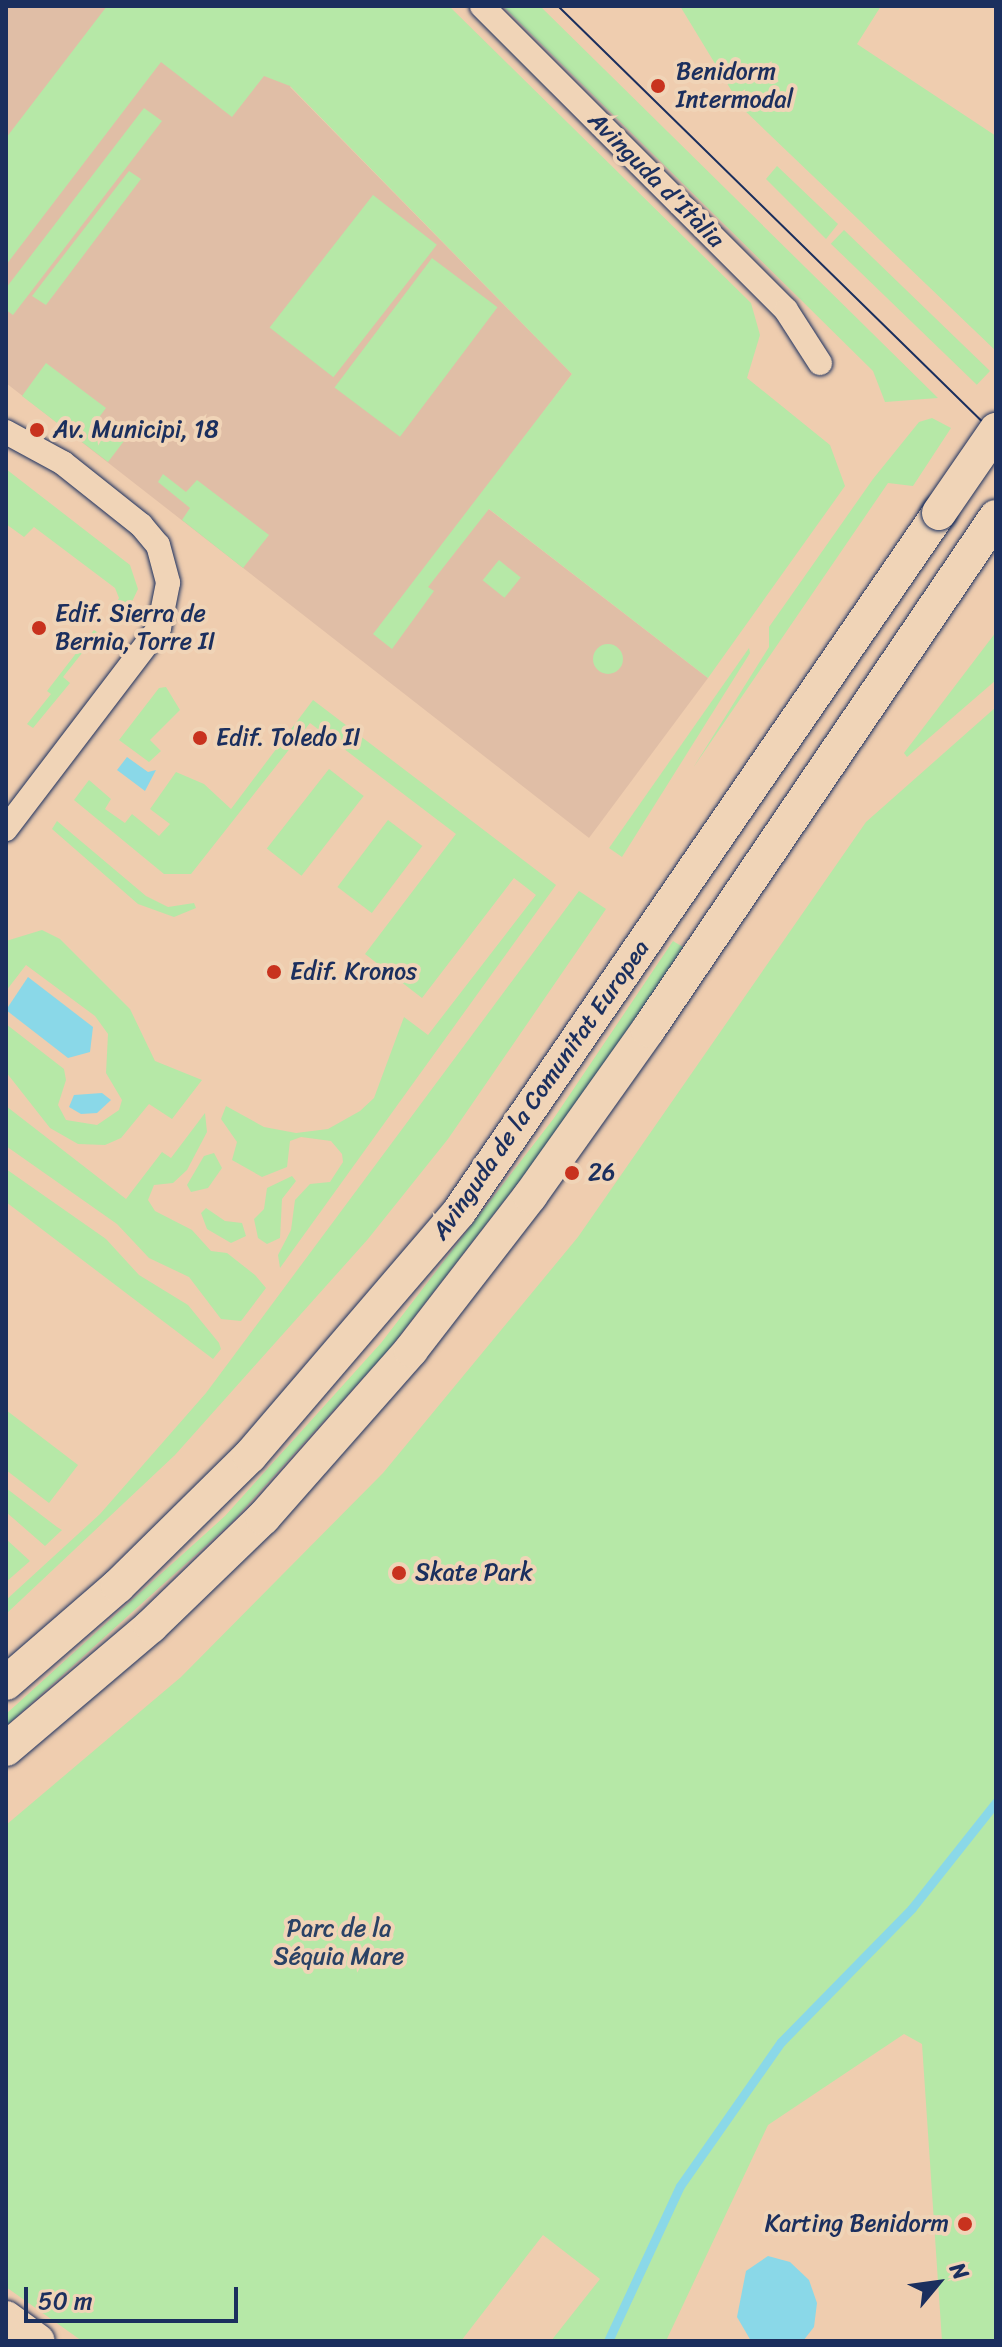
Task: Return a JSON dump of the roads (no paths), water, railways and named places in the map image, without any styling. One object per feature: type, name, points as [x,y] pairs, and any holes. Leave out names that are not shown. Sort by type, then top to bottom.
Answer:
[{"type":"main road","name":"Avinguda de la Comunitat Europea","points":[[6,1683],[118,1586],[250,1456],[459,1212],[996,430]]},
{"type":"main road","name":"Avinguda de la Comunitat Europea","points":[[6,1749],[151,1626],[263,1518],[411,1350],[630,1056],[996,517]]},
{"type":"main road","points":[[6,2318],[38,2341]]},
{"type":"street","name":"Avinguda d'Itàlia","points":[[482,6],[786,310],[820,363]]},
{"type":"street","points":[[6,432],[63,463],[141,525],[158,545],[168,583],[159,628],[6,829]]},
{"type":"water","points":[[127,757],[148,772],[156,770],[145,791],[117,770]]},
{"type":"water","points":[[28,977],[93,1027],[90,1052],[68,1058],[6,1010]]},
{"type":"water","points":[[102,1093],[111,1100],[97,1113],[81,1114],[69,1107],[74,1095]]},
{"type":"water","points":[[768,2256],[790,2262],[809,2280],[817,2303],[814,2327],[803,2341],[751,2341],[737,2317],[746,2271]]},
{"type":"waterway","points":[[608,2341],[680,2186],[781,2042],[912,1908],[996,1802]]},
{"type":"tram line","points":[[558,6],[996,435]]},
{"type":"place","name":"Benidorm Intermodal","points":[[658,86]]},
{"type":"place","name":"Av. Municipi, 18","points":[[37,430]]},
{"type":"place","name":"Edif. Sierra de Bernia, Torre II","points":[[39,628]]},
{"type":"place","name":"Edif. Toledo II","points":[[200,738]]},
{"type":"place","name":"Edif. Kronos","points":[[274,972]]},
{"type":"place","name":"26","points":[[572,1173]]},
{"type":"place","name":"Skate Park","points":[[399,1573]]},
{"type":"place","name":"Karting Benidorm","points":[[965,2224]]},
{"type":"park label","name":"Parc de la Séquia Mare","points":[[339,1943]]}]
